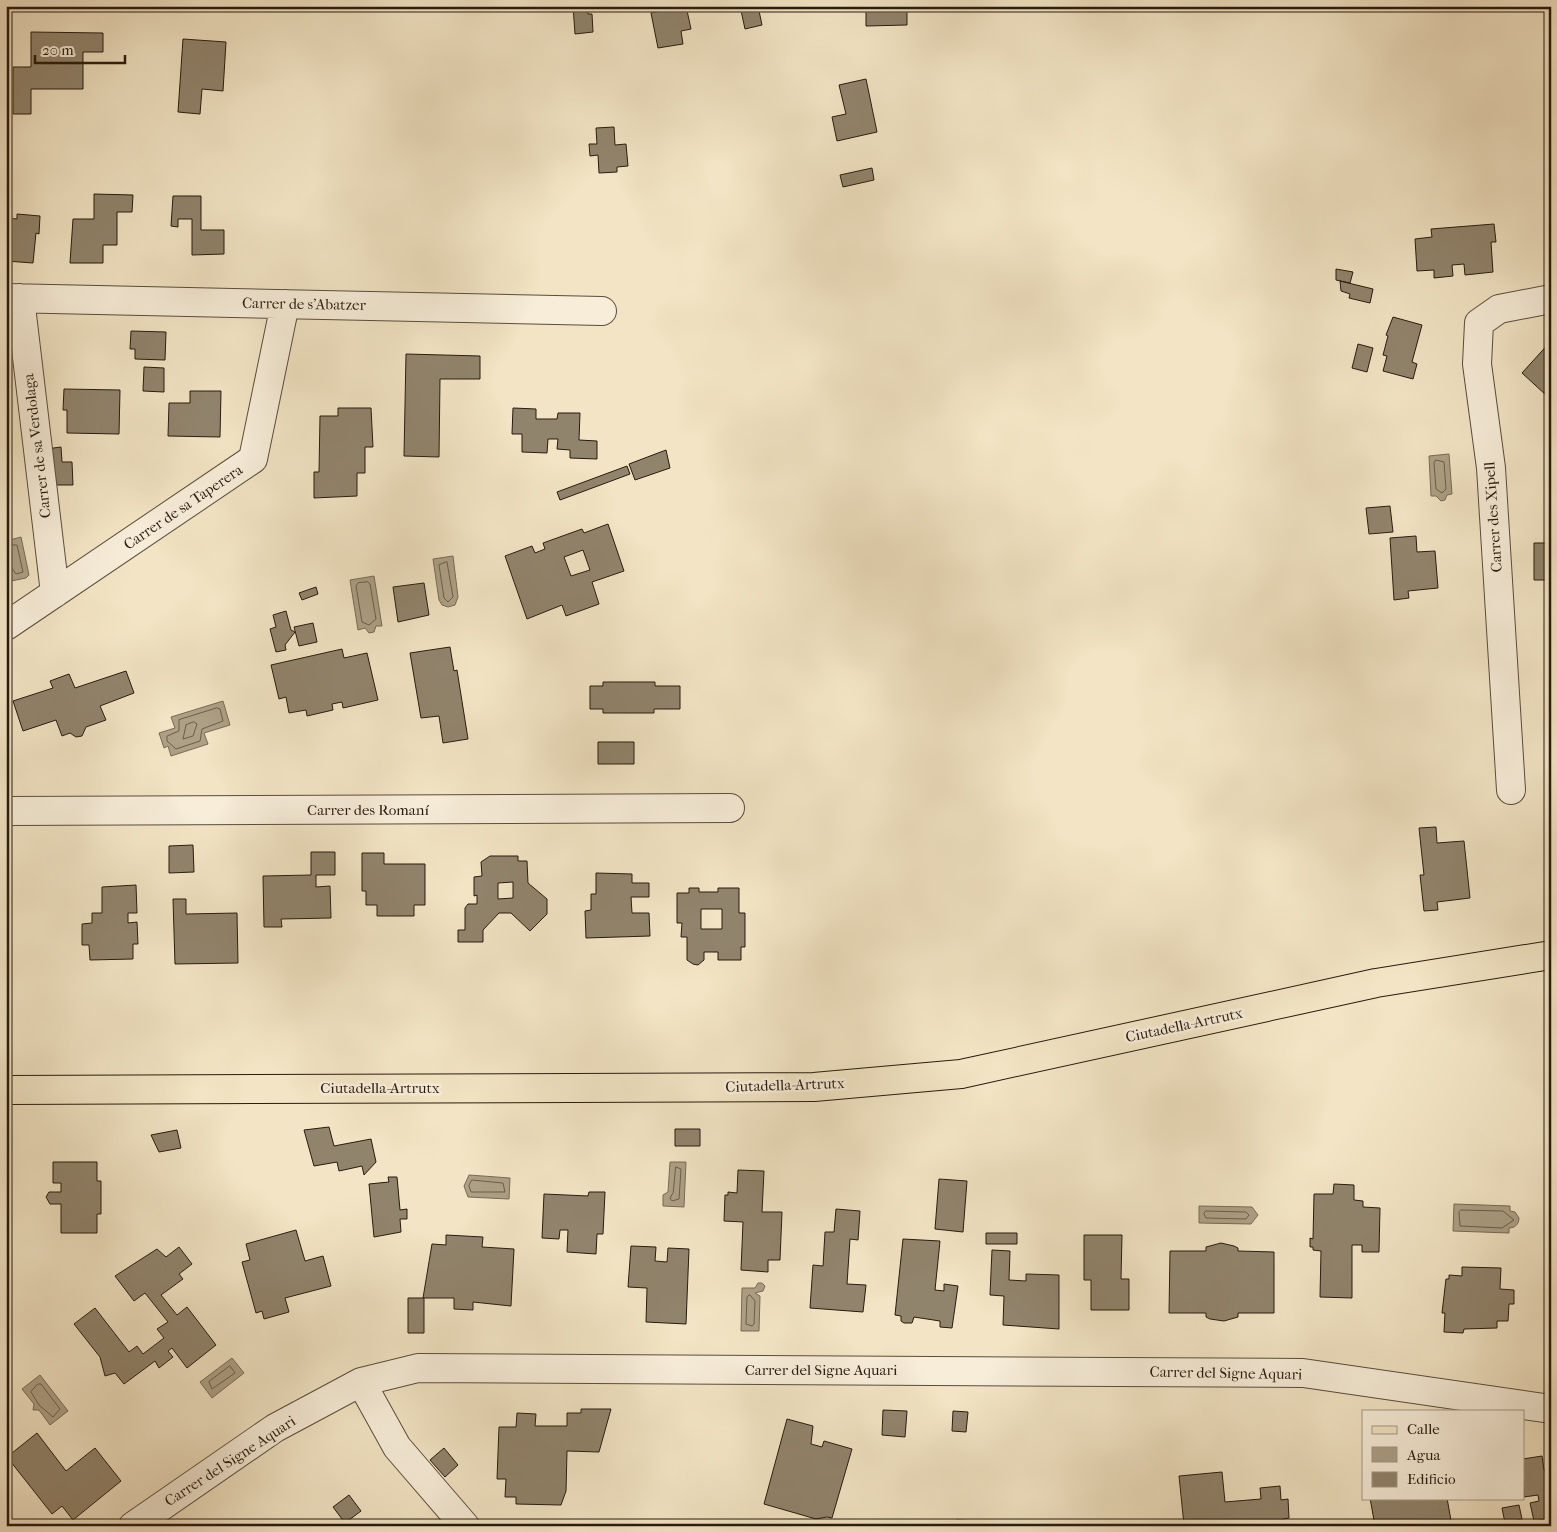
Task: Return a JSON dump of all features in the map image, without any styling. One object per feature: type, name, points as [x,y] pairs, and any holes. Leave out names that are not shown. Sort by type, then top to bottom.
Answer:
[{"type":"main road","name":"Ciutadella-Artrutx","points":[[6,1090],[814,1087],[962,1074],[1376,983],[1551,955]]},
{"type":"street","name":"Carrer de s'Abatzer","points":[[13,298],[602,310]]},
{"type":"street","name":"Carrer de sa Verdolaga","points":[[13,298],[55,593]]},
{"type":"street","name":"Carrer des Xipell","points":[[1511,790],[1491,468],[1477,364],[1479,323],[1499,309],[1551,299]]},
{"type":"street","name":"Carrer de sa Taperera","points":[[6,626],[253,460],[285,304]]},
{"type":"street","name":"Carrer des Romaní","points":[[6,811],[730,808]]},
{"type":"street","name":"Carrer del Signe Aquari","points":[[133,1526],[275,1428],[361,1382],[418,1368],[1303,1372],[1551,1409]]},
{"type":"street","points":[[361,1382],[397,1447],[465,1526]]},
{"type":"water","points":[[1449,454],[1452,494],[1447,495],[1445,500],[1441,501],[1436,496],[1431,496],[1429,456]]},
{"type":"water","points":[[21,537],[29,575],[26,578],[11,581],[6,562],[6,541]]},
{"type":"water","points":[[453,556],[458,597],[455,605],[448,607],[442,605],[439,600],[433,559]]},
{"type":"water","points":[[374,576],[382,626],[376,626],[374,632],[369,633],[365,628],[358,630],[350,580]]},
{"type":"water","points":[[223,701],[230,725],[204,733],[208,744],[171,756],[168,746],[164,748],[159,733],[175,728],[171,717]]},
{"type":"water","points":[[670,1162],[686,1162],[684,1207],[663,1206],[663,1195],[668,1192]]},
{"type":"water","points":[[469,1175],[510,1178],[509,1199],[468,1197],[464,1186]]},
{"type":"water","points":[[1454,1204],[1510,1206],[1510,1211],[1515,1212],[1519,1220],[1515,1226],[1509,1228],[1509,1233],[1453,1231]]},
{"type":"water","points":[[1199,1206],[1252,1207],[1258,1215],[1251,1224],[1199,1223]]},
{"type":"water","points":[[758,1283],[762,1283],[765,1286],[763,1291],[755,1293],[760,1296],[759,1331],[741,1331],[742,1288],[755,1288]]},
{"type":"water","points":[[232,1358],[244,1373],[212,1398],[200,1382]]},
{"type":"water","points":[[40,1375],[68,1411],[50,1425],[39,1410],[33,1410],[34,1404],[22,1389]]},
{"type":"building","points":[[573,6],[588,6],[588,14],[592,14],[593,32],[575,34]]},
{"type":"building","points":[[686,6],[691,29],[681,31],[683,44],[658,48],[651,13]]},
{"type":"building","points":[[740,6],[758,6],[762,25],[745,29]]},
{"type":"building","points":[[866,6],[907,6],[907,25],[866,26]]},
{"type":"building","points":[[31,32],[103,33],[103,52],[83,52],[83,89],[31,89],[31,114],[13,114],[13,67],[31,67]]},
{"type":"building","points":[[183,39],[226,42],[223,91],[202,89],[200,114],[178,112]]},
{"type":"building","points":[[866,79],[877,132],[837,141],[832,117],[846,114],[839,85]]},
{"type":"building","points":[[614,127],[615,145],[626,144],[628,166],[617,167],[617,172],[599,173],[598,155],[590,156],[589,144],[597,144],[596,128]]},
{"type":"building","points":[[872,168],[874,180],[843,187],[840,175]]},
{"type":"building","points":[[94,194],[133,195],[132,212],[117,212],[117,245],[103,245],[103,263],[70,263],[73,219],[94,219]]},
{"type":"building","points":[[173,196],[201,196],[201,230],[224,230],[224,254],[192,255],[192,219],[178,219],[178,227],[171,226]]},
{"type":"building","points":[[17,214],[40,216],[39,234],[36,233],[33,263],[6,261],[6,218],[17,219]]},
{"type":"building","points":[[1494,224],[1496,242],[1491,242],[1493,272],[1465,275],[1464,264],[1452,265],[1453,276],[1434,278],[1434,270],[1417,271],[1415,239],[1432,237],[1431,229]]},
{"type":"building","points":[[1336,269],[1353,272],[1350,283],[1336,280]]},
{"type":"building","points":[[1340,281],[1373,289],[1370,303],[1349,298],[1350,294],[1341,291]]},
{"type":"building","points":[[1393,317],[1422,325],[1412,362],[1417,364],[1413,379],[1383,371],[1387,356],[1383,355],[1388,336],[1386,335]]},
{"type":"building","points":[[131,331],[166,332],[165,360],[135,359],[135,349],[130,349]]},
{"type":"building","points":[[1551,341],[1551,392],[1547,396],[1522,373]]},
{"type":"building","points":[[1358,344],[1373,348],[1367,372],[1352,368]]},
{"type":"building","points":[[406,354],[480,356],[480,379],[440,379],[439,457],[404,456]]},
{"type":"building","points":[[144,367],[164,368],[164,392],[143,391]]},
{"type":"building","points":[[64,389],[120,390],[119,434],[67,433],[67,410],[63,410]]},
{"type":"building","points":[[190,391],[221,391],[220,437],[168,436],[169,403],[190,403]]},
{"type":"building","points":[[338,408],[371,408],[373,447],[365,447],[365,473],[357,473],[357,496],[314,498],[314,472],[319,472],[320,416],[338,416]]},
{"type":"building","points":[[513,408],[536,409],[536,419],[557,419],[558,413],[580,413],[579,440],[597,441],[597,459],[570,458],[570,450],[557,449],[558,439],[548,439],[547,453],[522,452],[522,434],[512,434]]},
{"type":"building","points":[[61,447],[62,462],[72,462],[73,485],[50,485],[46,449]]},
{"type":"building","points":[[666,450],[670,468],[635,480],[629,464]]},
{"type":"building","points":[[627,466],[630,474],[560,500],[557,492]]},
{"type":"building","points":[[1390,506],[1393,532],[1369,534],[1366,508]]},
{"type":"building","points":[[608,524],[624,571],[592,582],[599,604],[566,616],[562,605],[527,619],[505,556],[532,546],[535,553],[545,549],[543,543],[582,529],[584,533]],"holes":[[[583,550],[590,570],[571,576],[564,557]]]},
{"type":"building","points":[[1416,536],[1417,552],[1435,551],[1438,588],[1408,591],[1409,598],[1394,600],[1390,538]]},
{"type":"building","points":[[1534,543],[1551,543],[1551,580],[1534,580]]},
{"type":"building","points":[[424,583],[429,615],[398,622],[393,587]]},
{"type":"building","points":[[316,587],[318,594],[302,600],[299,593]]},
{"type":"building","points":[[286,611],[291,630],[295,632],[285,645],[286,650],[276,652],[270,629],[276,627],[273,615]]},
{"type":"building","points":[[313,623],[317,642],[299,646],[294,627]]},
{"type":"building","points":[[450,647],[454,671],[457,670],[468,739],[443,743],[439,716],[421,718],[410,653]]},
{"type":"building","points":[[342,649],[344,658],[367,653],[378,700],[343,708],[342,702],[332,704],[333,710],[307,716],[306,710],[289,713],[286,697],[279,699],[271,665]]},
{"type":"building","points":[[126,671],[134,693],[100,706],[106,720],[86,727],[82,736],[76,737],[70,733],[62,736],[56,720],[23,731],[13,701],[53,688],[50,681],[69,674],[75,688]]},
{"type":"building","points":[[603,682],[655,682],[655,686],[680,686],[680,709],[654,709],[654,713],[603,713],[603,709],[590,709],[590,686],[603,686]]},
{"type":"building","points":[[598,742],[634,742],[634,764],[598,764]]},
{"type":"building","points":[[1436,827],[1437,843],[1464,841],[1470,898],[1437,902],[1438,910],[1424,911],[1420,875],[1424,875],[1419,828]]},
{"type":"building","points":[[193,845],[194,872],[169,873],[169,846]]},
{"type":"building","points":[[311,852],[335,852],[335,875],[316,875],[316,887],[330,886],[331,918],[281,919],[282,927],[264,927],[263,876],[311,875]]},
{"type":"building","points":[[362,853],[384,853],[384,864],[425,864],[425,905],[414,905],[414,916],[377,916],[377,905],[366,905],[366,891],[362,891]]},
{"type":"building","points":[[490,856],[518,856],[518,861],[527,861],[528,883],[547,899],[547,914],[530,931],[511,913],[499,913],[483,930],[483,942],[458,942],[458,930],[465,930],[465,908],[468,904],[477,904],[477,895],[474,896],[474,877],[482,876],[481,862]],"holes":[[[513,882],[513,898],[498,899],[498,883]]]},
{"type":"building","points":[[596,873],[632,874],[632,883],[649,883],[649,897],[631,897],[632,913],[649,913],[650,936],[586,938],[585,911],[591,910],[591,894],[596,894]]},
{"type":"building","points":[[136,885],[137,913],[128,913],[128,923],[137,922],[138,944],[133,944],[133,959],[90,960],[89,945],[82,945],[82,924],[92,923],[92,913],[102,913],[102,887]]},
{"type":"building","points":[[689,888],[699,888],[699,892],[718,892],[718,888],[739,888],[739,913],[745,913],[745,947],[741,947],[741,960],[718,960],[718,952],[704,952],[704,960],[698,965],[687,960],[687,937],[681,937],[682,923],[677,923],[677,893],[689,893]],"holes":[[[701,909],[722,909],[722,929],[701,929]]]},
{"type":"building","points":[[173,899],[186,899],[186,914],[237,913],[238,963],[175,964]]},
{"type":"building","points":[[329,1127],[334,1146],[371,1139],[376,1162],[364,1175],[362,1166],[339,1171],[337,1162],[314,1166],[304,1130]]},
{"type":"building","points":[[675,1129],[700,1129],[700,1146],[675,1146]]},
{"type":"building","points":[[177,1130],[181,1148],[159,1152],[151,1135]]},
{"type":"building","points":[[53,1162],[97,1162],[97,1181],[101,1181],[101,1214],[97,1214],[97,1233],[61,1233],[61,1204],[50,1204],[46,1197],[49,1192],[61,1192],[61,1183],[53,1183]]},
{"type":"building","points":[[738,1170],[764,1171],[762,1212],[782,1212],[780,1260],[768,1260],[768,1272],[741,1270],[743,1222],[724,1221],[725,1195],[728,1195],[728,1192],[737,1193]]},
{"type":"building","points":[[388,1177],[397,1177],[400,1210],[407,1209],[407,1219],[400,1219],[401,1232],[374,1237],[369,1184],[389,1182]]},
{"type":"building","points":[[939,1179],[967,1181],[963,1232],[935,1229]]},
{"type":"building","points":[[1334,1184],[1354,1185],[1354,1200],[1363,1201],[1363,1207],[1380,1208],[1379,1252],[1362,1252],[1362,1245],[1352,1245],[1352,1298],[1320,1297],[1321,1251],[1313,1250],[1313,1247],[1310,1247],[1310,1238],[1313,1239],[1314,1194],[1333,1194]]},
{"type":"building","points":[[589,1192],[605,1192],[603,1234],[597,1234],[596,1254],[567,1252],[568,1230],[560,1230],[559,1239],[542,1238],[544,1194],[588,1196]]},
{"type":"building","points":[[836,1209],[860,1211],[858,1240],[850,1239],[847,1284],[866,1285],[863,1312],[810,1308],[813,1265],[823,1266],[825,1232],[834,1232]]},
{"type":"building","points":[[296,1230],[305,1261],[323,1256],[331,1286],[285,1298],[289,1312],[264,1319],[262,1311],[256,1313],[242,1262],[250,1260],[246,1244]]},
{"type":"building","points":[[986,1233],[1017,1233],[1017,1244],[986,1244]]},
{"type":"building","points":[[446,1235],[483,1237],[482,1247],[514,1249],[511,1306],[473,1302],[473,1310],[454,1309],[454,1298],[423,1298],[432,1244],[446,1245]]},
{"type":"building","points":[[1084,1235],[1122,1235],[1121,1279],[1129,1279],[1129,1310],[1091,1310],[1091,1280],[1084,1280]]},
{"type":"building","points":[[903,1239],[940,1241],[935,1290],[944,1291],[944,1284],[958,1286],[952,1328],[940,1327],[940,1321],[914,1317],[912,1323],[904,1323],[901,1321],[901,1316],[895,1315]]},
{"type":"building","points":[[1221,1243],[1234,1246],[1238,1248],[1238,1251],[1274,1252],[1274,1313],[1238,1313],[1238,1317],[1224,1321],[1210,1319],[1206,1317],[1206,1313],[1169,1313],[1170,1251],[1206,1251],[1206,1247]]},
{"type":"building","points":[[631,1246],[656,1247],[655,1261],[667,1262],[668,1248],[689,1249],[686,1324],[646,1322],[647,1288],[628,1287]]},
{"type":"building","points":[[179,1247],[192,1264],[179,1274],[183,1279],[161,1295],[177,1315],[187,1307],[216,1345],[187,1368],[172,1348],[168,1351],[173,1357],[159,1368],[155,1361],[124,1384],[115,1373],[105,1376],[100,1357],[74,1324],[95,1308],[129,1352],[137,1346],[143,1354],[164,1338],[157,1329],[168,1322],[145,1293],[134,1301],[115,1276],[157,1249],[166,1257]]},
{"type":"building","points":[[992,1250],[1010,1251],[1009,1280],[1026,1281],[1026,1274],[1059,1275],[1059,1329],[1003,1325],[1004,1296],[990,1295]]},
{"type":"building","points":[[1462,1267],[1501,1268],[1500,1289],[1514,1290],[1514,1304],[1509,1304],[1508,1321],[1497,1321],[1497,1328],[1464,1329],[1463,1333],[1444,1332],[1445,1313],[1442,1313],[1446,1279],[1449,1279],[1449,1275],[1462,1276]]},
{"type":"building","points":[[408,1298],[424,1298],[424,1333],[408,1333]]},
{"type":"building","points":[[581,1409],[611,1409],[599,1452],[567,1451],[566,1491],[561,1505],[516,1504],[516,1497],[505,1497],[506,1479],[497,1479],[499,1427],[516,1427],[517,1413],[536,1414],[535,1426],[567,1426],[567,1413],[581,1413]]},
{"type":"building","points":[[883,1410],[907,1411],[905,1437],[882,1435]]},
{"type":"building","points":[[953,1411],[968,1412],[966,1432],[952,1431]]},
{"type":"building","points":[[787,1419],[813,1426],[811,1444],[822,1447],[824,1441],[852,1449],[832,1518],[816,1519],[764,1504]]},
{"type":"building","points":[[37,1433],[66,1471],[95,1448],[121,1481],[73,1520],[62,1506],[52,1514],[7,1457]]},
{"type":"building","points":[[444,1448],[458,1465],[445,1477],[430,1460]]},
{"type":"building","points":[[1542,1456],[1544,1470],[1551,1469],[1551,1518],[1534,1521],[1530,1503],[1539,1501],[1538,1495],[1524,1497],[1524,1459]]},
{"type":"building","points":[[1222,1472],[1225,1502],[1261,1499],[1260,1488],[1280,1486],[1281,1500],[1288,1499],[1289,1518],[1283,1519],[1283,1526],[1184,1525],[1179,1476]]},
{"type":"building","points":[[349,1495],[361,1511],[345,1523],[333,1507]]},
{"type":"building","points":[[1370,1500],[1447,1500],[1452,1526],[1375,1526]]},
{"type":"building","points":[[1519,1505],[1522,1519],[1505,1523],[1502,1508]]},
{"type":"building","points":[[956,1520],[982,1521],[981,1526],[955,1526]]}]
